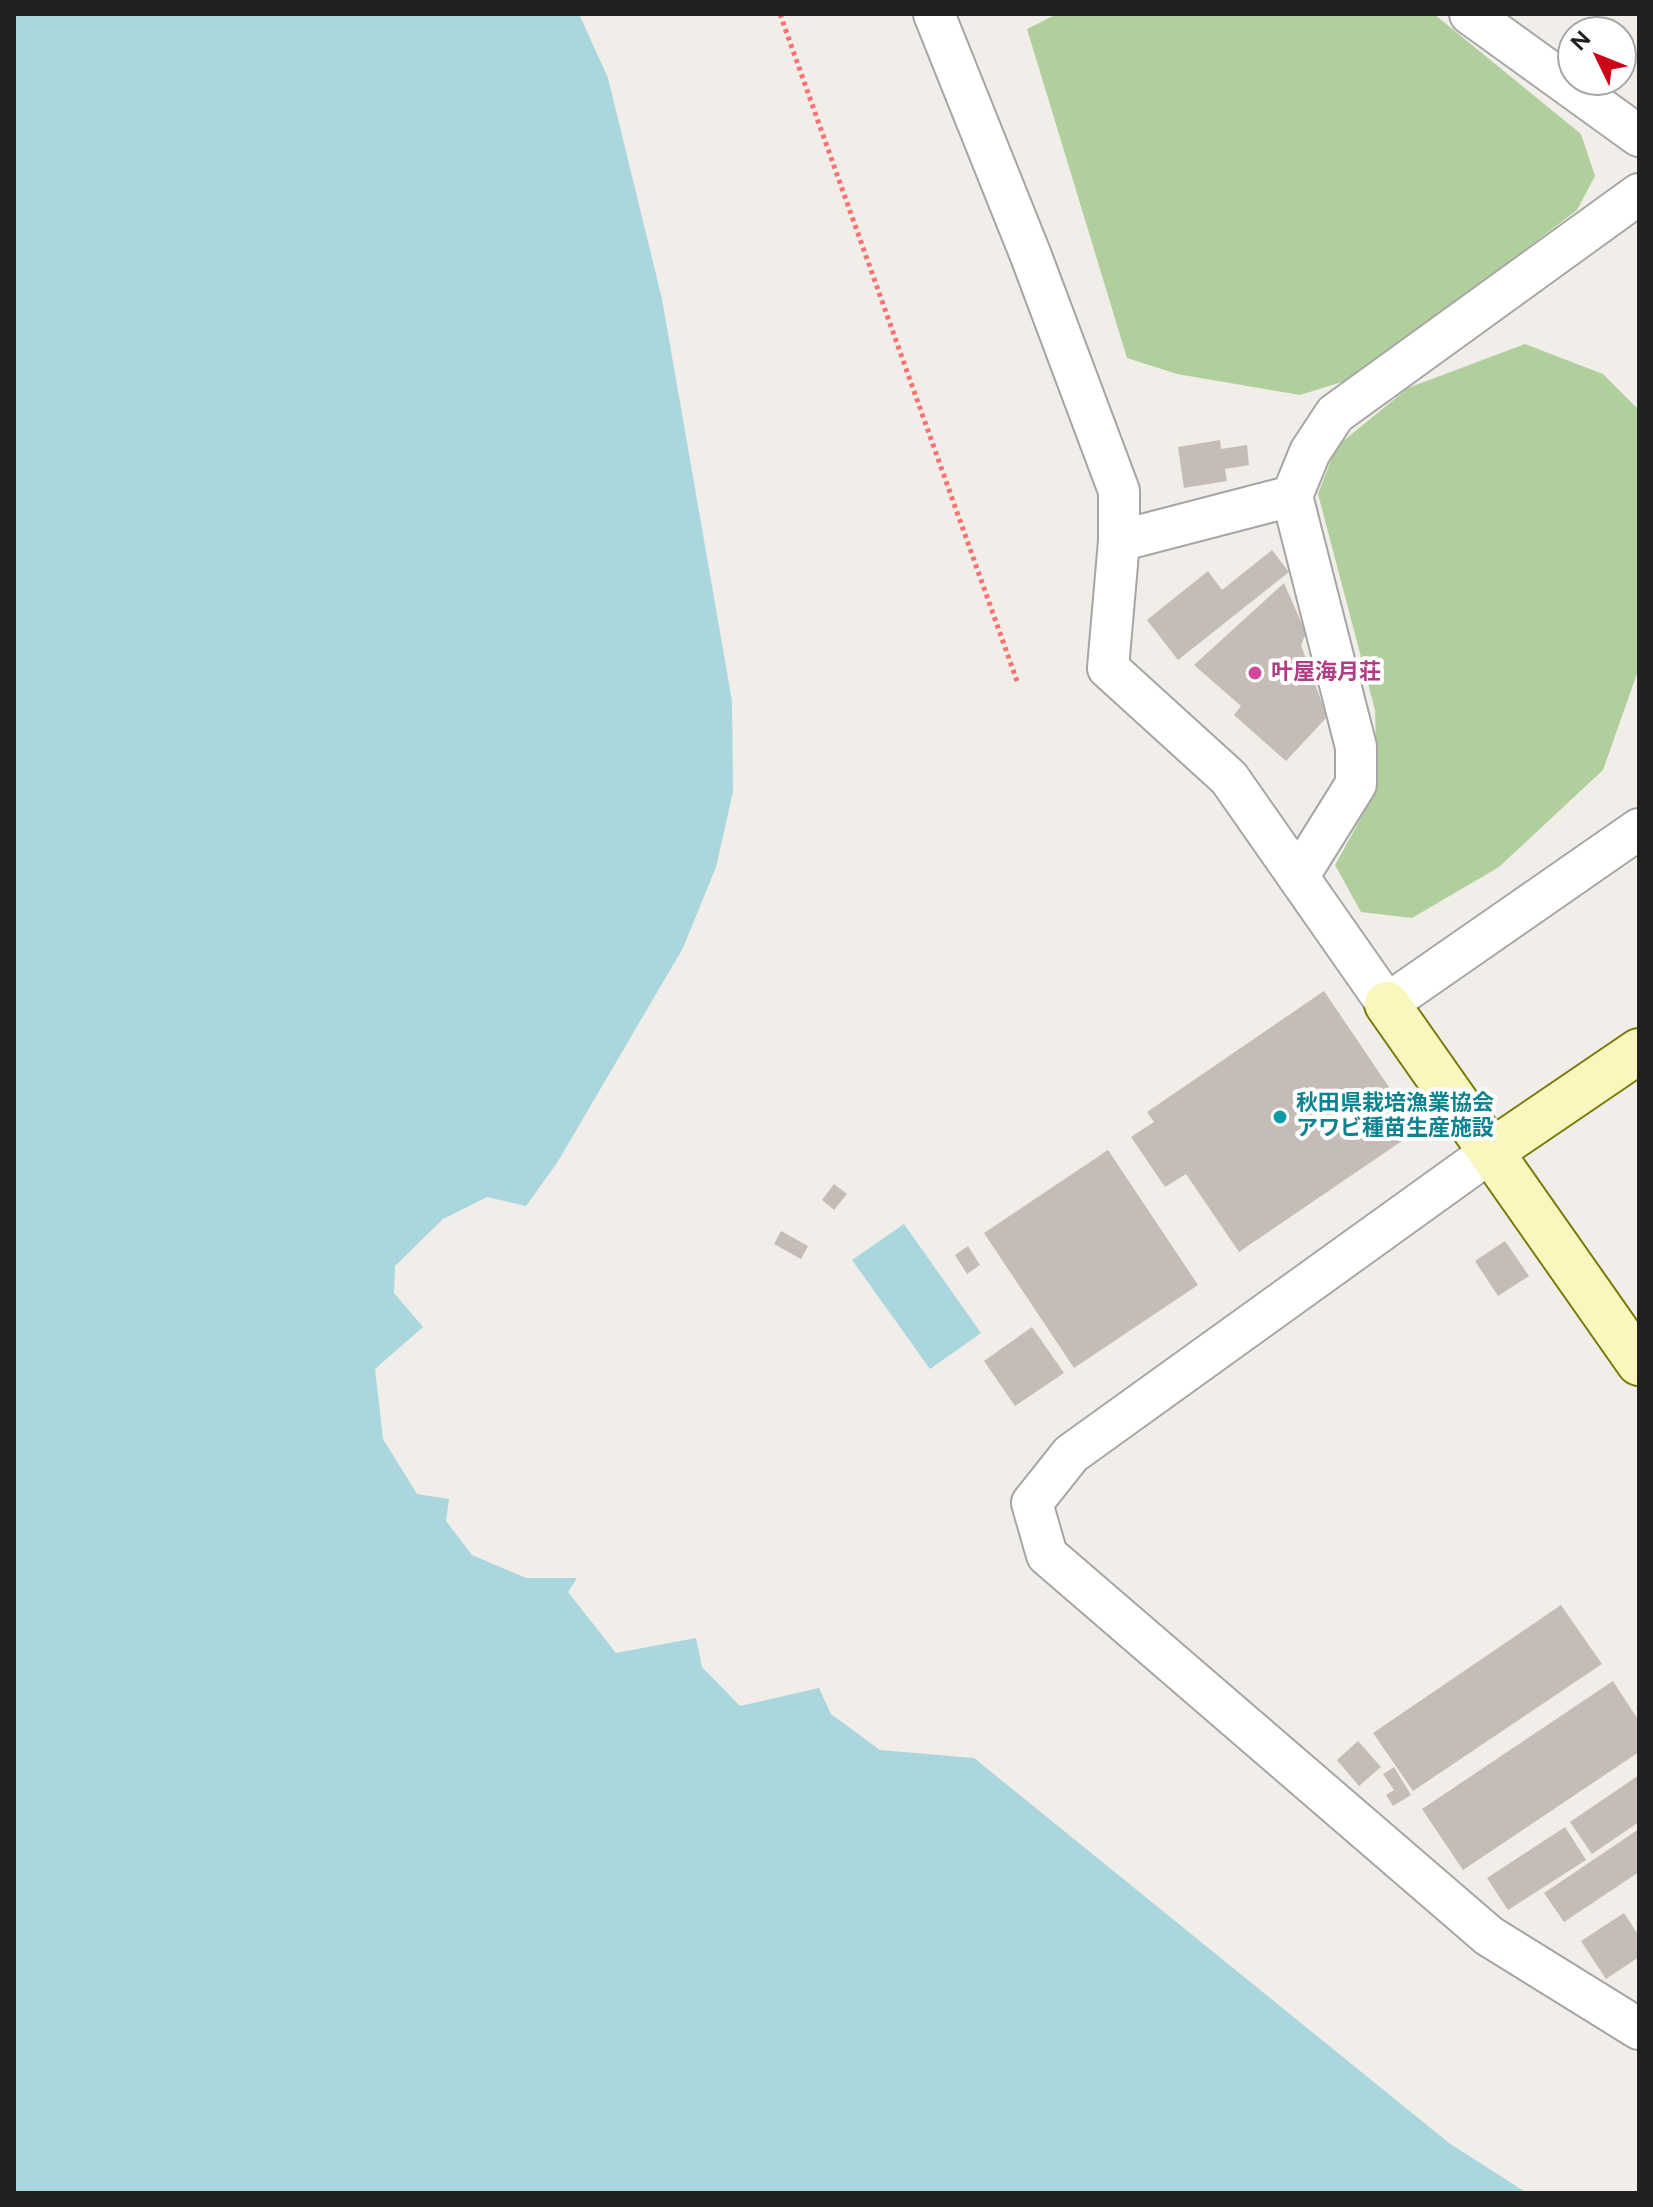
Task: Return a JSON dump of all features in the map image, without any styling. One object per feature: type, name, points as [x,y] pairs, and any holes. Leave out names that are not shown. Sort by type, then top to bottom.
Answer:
[{"type":"street","points":[[934,14],[1031,256],[1119,491],[1119,541],[1108,668],[1229,778],[1639,1363]]},
{"type":"street","points":[[1470,14],[1639,136]]},
{"type":"street","points":[[1298,877],[1356,784],[1356,747],[1311,559],[1292,496],[1310,452],[1335,414],[1639,194]]},
{"type":"street","points":[[1119,541],[1292,496]]},
{"type":"street","points":[[1387,1004],[1639,829]]},
{"type":"street","points":[[1639,1051],[1492,1151],[1071,1454],[1032,1503],[1047,1555],[1059,1566],[1489,1936],[1639,2029]]},
{"type":"path","points":[[780,14],[1017,681]]},
{"type":"green space","points":[[1057,14],[1434,14],[1581,134],[1595,176],[1577,210],[1361,376],[1300,395],[1177,374],[1127,358],[1027,29]]},
{"type":"green space","points":[[1525,344],[1603,374],[1639,410],[1639,668],[1603,770],[1499,867],[1412,918],[1361,912],[1335,865],[1377,789],[1375,710],[1318,494],[1336,447],[1408,388]]},
{"type":"water","points":[[14,14],[579,14],[608,78],[662,299],[732,701],[733,792],[716,867],[683,948],[557,1163],[526,1206],[487,1197],[443,1219],[395,1266],[394,1293],[423,1327],[375,1369],[383,1439],[417,1494],[449,1499],[446,1521],[472,1555],[526,1578],[577,1578],[568,1592],[616,1653],[696,1638],[702,1667],[740,1706],[819,1688],[831,1714],[880,1750],[974,1758],[1449,2143],[1527,2193],[14,2193]]},
{"type":"water","points":[[904,1224],[981,1333],[930,1369],[852,1260]]},
{"type":"building","points":[[1220,440],[1221,449],[1247,445],[1249,465],[1225,469],[1227,481],[1184,488],[1178,447]]},
{"type":"building","points":[[1272,550],[1289,572],[1178,660],[1147,620],[1208,571],[1222,590]]},
{"type":"building","points":[[1284,583],[1306,633],[1301,645],[1327,717],[1286,761],[1234,715],[1241,706],[1194,665]]},
{"type":"building","name":"秋田県栽培漁業協会 アワビ種苗生産施設","points":[[1324,991],[1418,1130],[1239,1252],[1186,1174],[1165,1187],[1131,1137],[1154,1122],[1147,1112]]},
{"type":"building","points":[[1108,1150],[1198,1285],[1074,1368],[984,1233]]},
{"type":"building","points":[[834,1184],[847,1194],[834,1210],[822,1200]]},
{"type":"building","points":[[781,1231],[808,1246],[801,1259],[774,1244]]},
{"type":"building","points":[[1505,1241],[1529,1276],[1498,1296],[1475,1261]]},
{"type":"building","points":[[968,1246],[980,1265],[967,1274],[955,1255]]},
{"type":"building","points":[[1032,1327],[1064,1373],[1015,1406],[984,1361]]},
{"type":"building","points":[[1561,1605],[1602,1664],[1413,1791],[1373,1733]]},
{"type":"building","points":[[1613,1681],[1639,1721],[1639,1752],[1463,1870],[1422,1809]]},
{"type":"building","points":[[1358,1741],[1381,1767],[1359,1786],[1337,1760]]},
{"type":"building","points":[[1394,1767],[1411,1795],[1393,1806],[1386,1795],[1394,1790],[1383,1774]]},
{"type":"building","points":[[1639,1775],[1639,1822],[1592,1854],[1570,1822]]},
{"type":"building","points":[[1565,1827],[1586,1860],[1508,1910],[1487,1878]]},
{"type":"building","points":[[1639,1829],[1639,1872],[1564,1922],[1544,1893]]},
{"type":"building","points":[[1624,1913],[1639,1936],[1639,1957],[1606,1979],[1581,1941]]},
{"type":"place","name":"叶屋海月荘","points":[[1255,673]]},
{"type":"place","name":"秋田県栽培漁業協会 アワビ種苗生産施設","points":[[1280,1117]]}]
